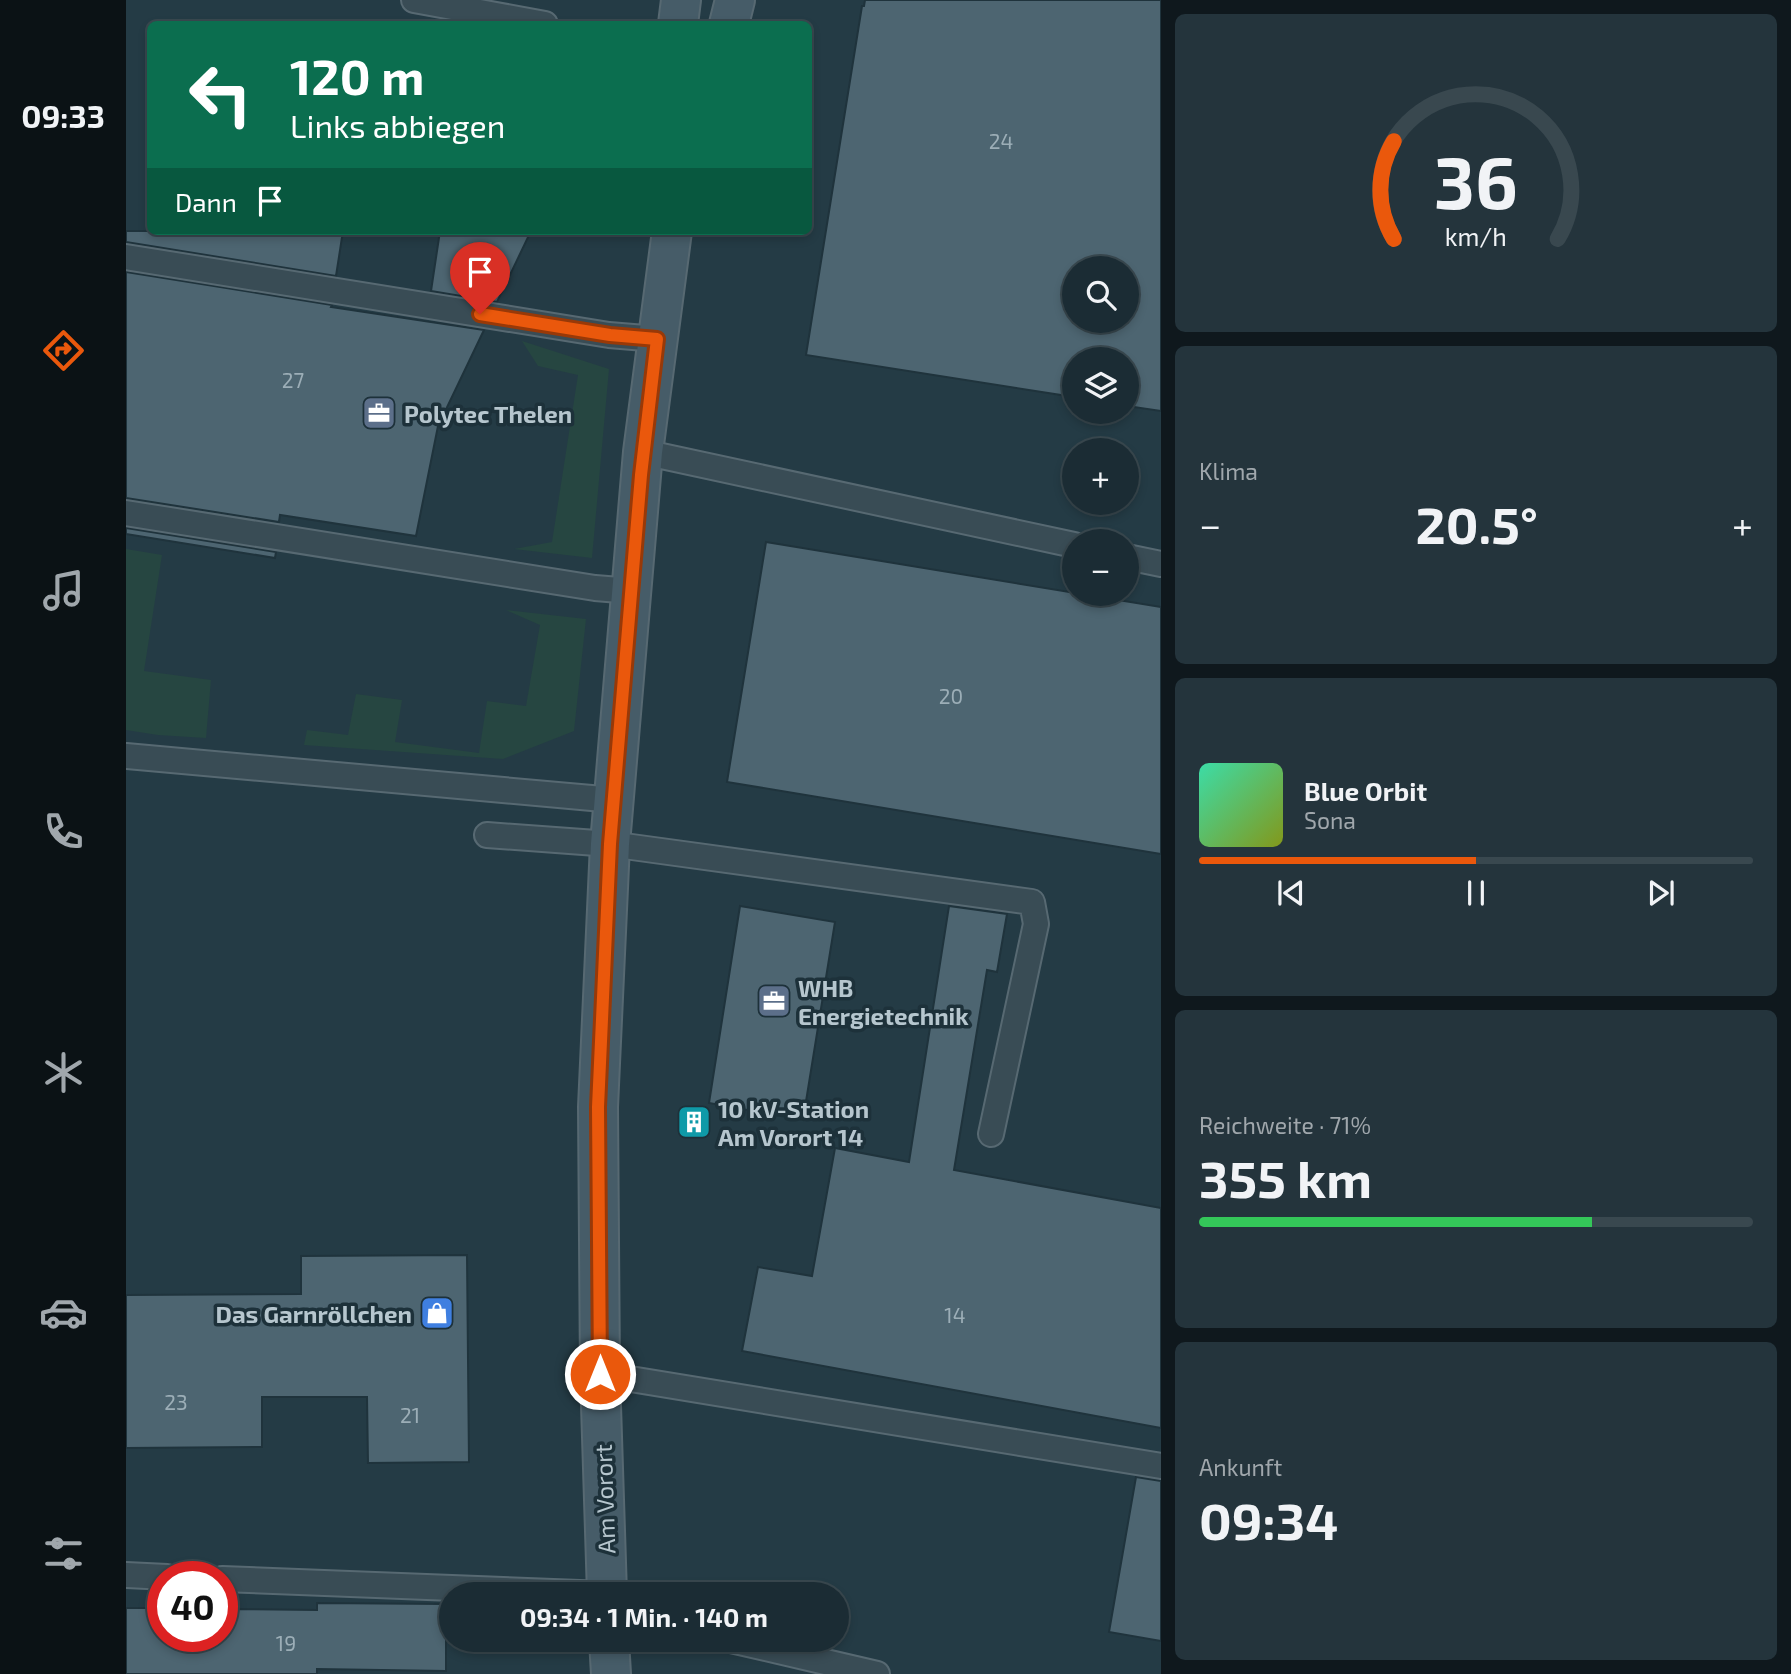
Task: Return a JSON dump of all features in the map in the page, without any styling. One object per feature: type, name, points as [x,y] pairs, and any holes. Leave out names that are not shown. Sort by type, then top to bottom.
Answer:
[{"type":"street","points":[[678,21],[681,0]]},
{"type":"street","points":[[730,21],[735,0]]},
{"type":"street","name":"Am Vorort","points":[[607,1582],[600,1374],[598,1107],[610,844],[643,452],[671,235]]},
{"type":"street","points":[[610,1652],[611,1674]]},
{"type":"lane","points":[[414,0],[529,21]]},
{"type":"lane","points":[[126,257],[610,335],[657,339]]},
{"type":"lane","points":[[643,452],[1062,542]]},
{"type":"lane","points":[[126,513],[595,588],[632,591]]},
{"type":"lane","points":[[1139,559],[1161,564]]},
{"type":"lane","points":[[126,756],[614,800]]},
{"type":"lane","points":[[487,835],[610,844],[1032,902],[1036,924],[991,1134]]},
{"type":"lane","points":[[600,1374],[1161,1466]]},
{"type":"lane","points":[[126,1575],[147,1576]]},
{"type":"lane","points":[[238,1580],[439,1587]]},
{"type":"lane","points":[[783,1652],[877,1674]]},
{"type":"green space","points":[[522,341],[609,369],[592,558],[514,549],[552,542],[578,375],[538,366]]},
{"type":"green space","points":[[126,549],[162,555],[144,671],[211,680],[206,738],[126,730]]},
{"type":"green space","points":[[506,610],[586,619],[574,731],[503,759],[304,745],[307,730],[348,735],[356,694],[402,700],[395,742],[479,753],[487,701],[526,706],[540,625]]},
{"type":"building","points":[[865,0],[1161,0],[1161,411],[1139,408],[1139,347],[1062,347],[1062,395],[806,355]]},
{"type":"building","points":[[126,231],[147,231],[147,235],[342,235],[336,276],[126,242]]},
{"type":"building","points":[[439,235],[529,235],[497,302],[431,291]]},
{"type":"building","points":[[126,272],[484,330],[438,426],[416,536],[280,515],[279,522],[126,498]]},
{"type":"building","points":[[126,528],[276,552],[275,558],[126,534]]},
{"type":"building","points":[[766,542],[1062,591],[1062,606],[1139,606],[1139,603],[1161,607],[1161,854],[727,782]]},
{"type":"building","name":"WHB Energietechnik","points":[[740,906],[835,922],[803,1120],[709,1103]]},
{"type":"building","points":[[949,906],[1007,914],[997,972],[987,970],[954,1170],[1161,1208],[1161,1428],[742,1351],[758,1267],[812,1276],[835,1148],[909,1162]]},
{"type":"building","points":[[467,1255],[469,1462],[368,1463],[367,1397],[262,1397],[262,1447],[126,1448],[126,1295],[301,1294],[301,1256]]},
{"type":"building","points":[[1136,1477],[1161,1481],[1161,1641],[1109,1632]]},
{"type":"building","points":[[317,1603],[439,1604],[439,1652],[446,1652],[446,1671],[317,1669],[317,1674],[126,1674],[126,1608],[147,1608],[147,1652],[238,1652],[238,1609],[317,1610]]},
{"type":"place","name":"Polytec Thelen","points":[[379,413]]},
{"type":"place","name":"WHB Energietechnik","points":[[774,1001]]},
{"type":"place","name":"10 kV-Station Am Vorort 14","points":[[694,1122]]},
{"type":"place","name":"Das Garnröllchen","points":[[437,1313]]},
{"type":"route","points":[[480,314],[610,335],[657,339],[641,475],[610,844],[598,1107],[600,1374]]}]
